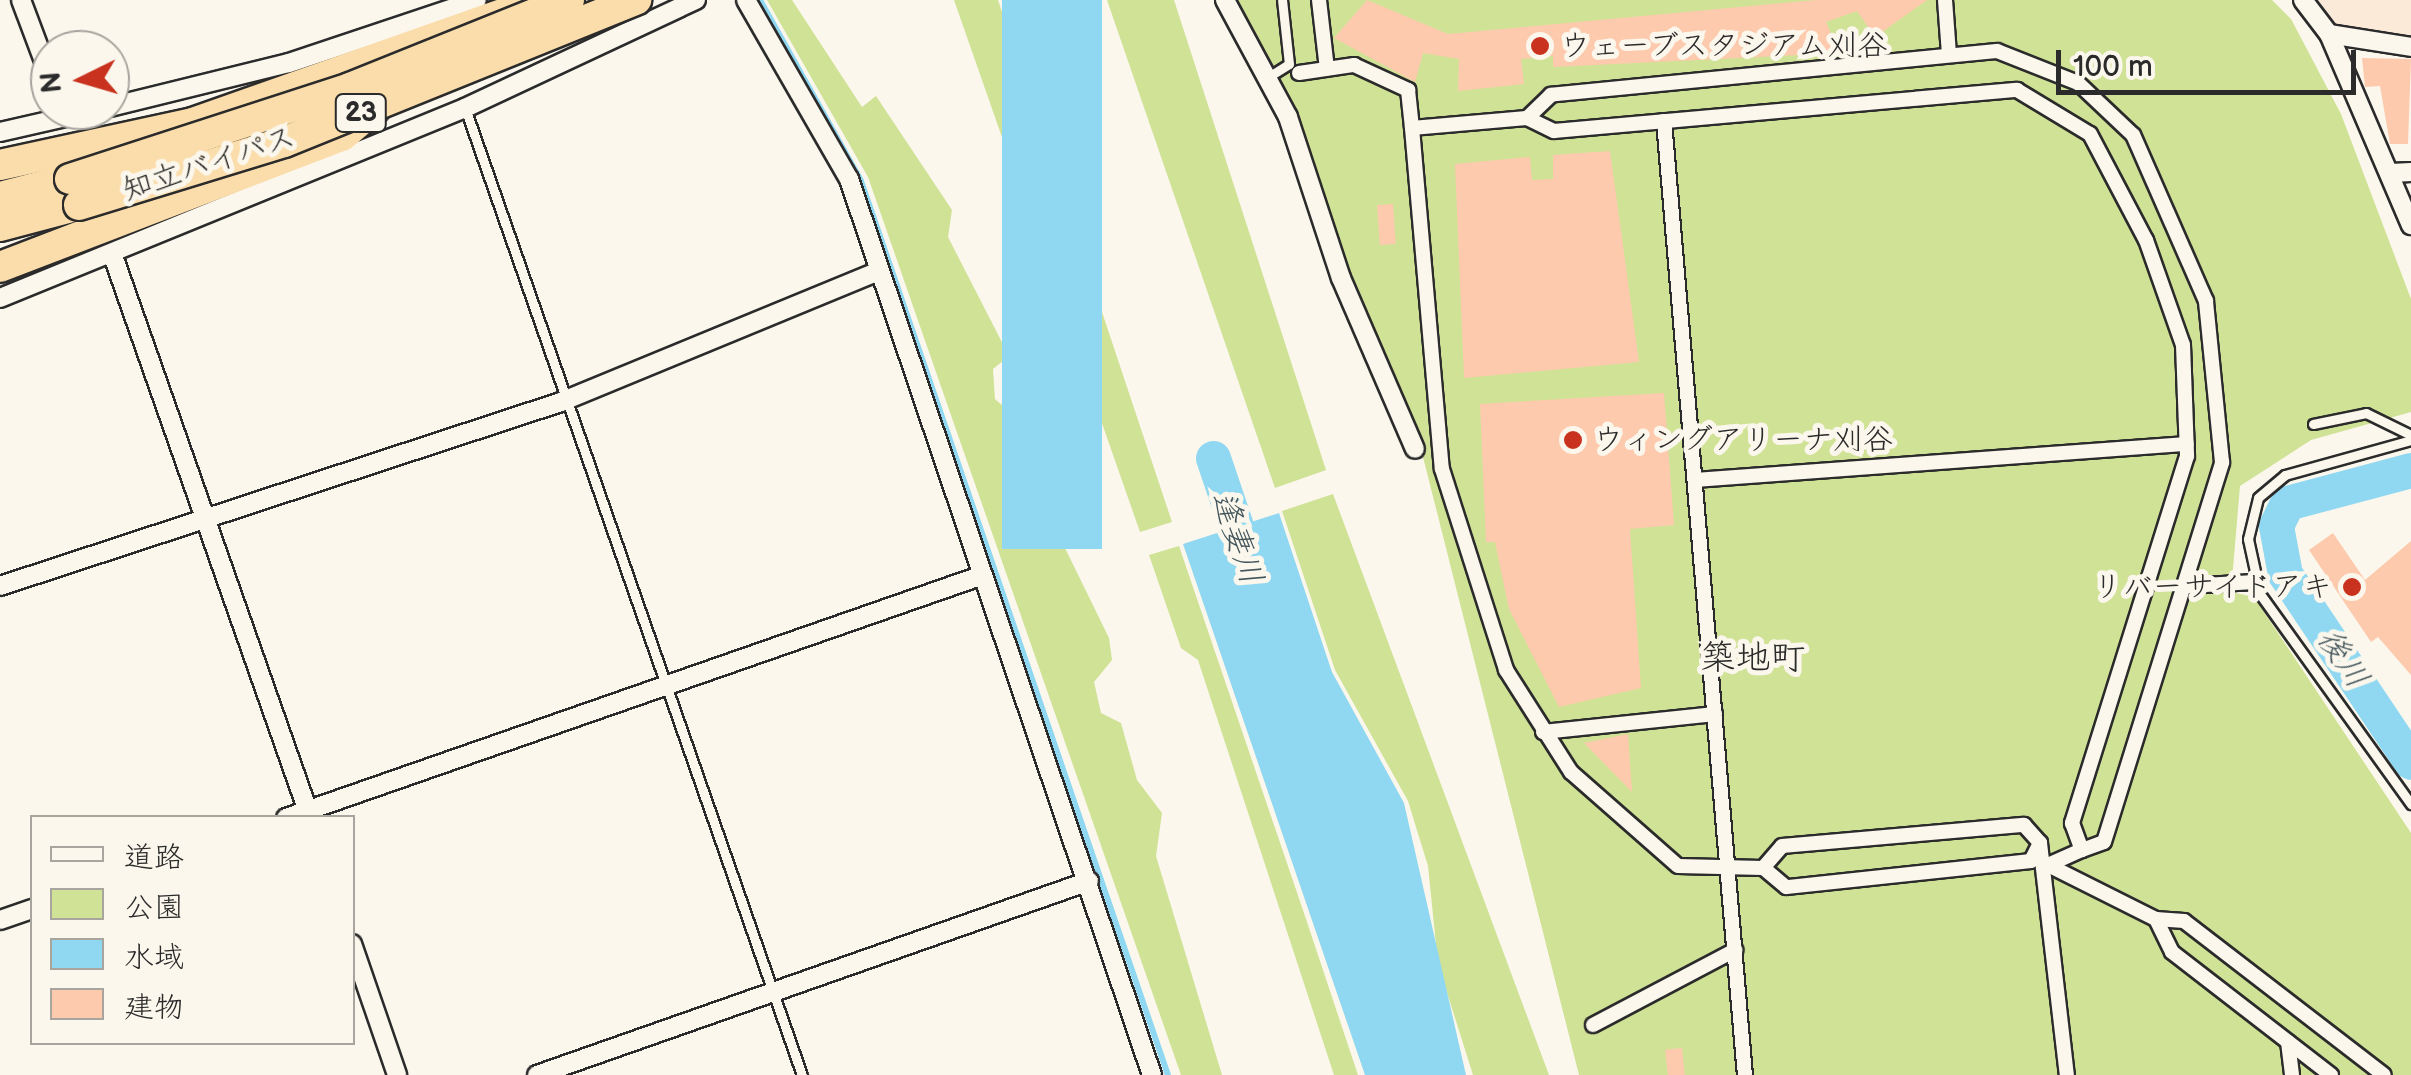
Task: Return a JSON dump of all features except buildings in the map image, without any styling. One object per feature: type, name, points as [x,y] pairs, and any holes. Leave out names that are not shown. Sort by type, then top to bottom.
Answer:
[{"type":"highway","points":[[0,165],[193,123],[543,0]]},
{"type":"highway","name":"知立バイパス","points":[[0,226],[74,192],[569,0]]},
{"type":"highway","name":"知立バイパス","points":[[0,197],[74,192],[375,108],[636,0]]},
{"type":"highway","points":[[0,267],[342,136],[375,108]]},
{"type":"street","points":[[20,0],[32,30]]},
{"type":"street","points":[[130,102],[288,63],[478,0]]},
{"type":"street","points":[[0,298],[465,108],[696,0]]},
{"type":"street","points":[[746,0],[849,179],[1152,1075]]},
{"type":"street","points":[[1224,0],[1288,117],[1341,278],[1415,449]]},
{"type":"street","points":[[1318,0],[1327,69]]},
{"type":"street","points":[[1945,0],[1949,55]]},
{"type":"street","points":[[2303,0],[2329,34],[2411,225]]},
{"type":"street","points":[[2329,34],[2411,46]]},
{"type":"street","points":[[1527,118],[1551,95],[1997,52],[2078,83],[2125,125],[2155,178],[2206,301],[2218,366],[2222,462],[2188,586],[2104,842],[2048,865]]},
{"type":"street","points":[[1299,73],[1354,65],[1408,90],[1442,469],[1506,670],[1571,772],[1678,866],[1728,871],[1763,868],[1782,846],[2024,825],[2040,843],[2048,865],[2067,1075]]},
{"type":"street","points":[[1412,128],[1527,118],[1554,131],[2017,90],[2063,112],[2104,155],[2164,287],[2183,345],[2187,444],[2184,479],[2072,823],[2082,850]]},
{"type":"street","points":[[1664,121],[1745,1075]]},
{"type":"street","points":[[0,132],[30,124]]},
{"type":"street","points":[[2391,173],[2411,172]]},
{"type":"street","points":[[112,252],[210,520],[308,813],[666,683],[983,575]]},
{"type":"street","points":[[0,586],[561,402],[879,271]]},
{"type":"street","points":[[1695,480],[2187,444]]},
{"type":"street","points":[[2188,586],[2255,582]]},
{"type":"street","points":[[1542,732],[1715,714]]},
{"type":"street","points":[[1763,868],[1786,887],[1819,885],[2030,861],[2040,843]]},
{"type":"street","points":[[2048,865],[2156,919],[2184,921],[2384,1075]]},
{"type":"street","points":[[537,1075],[1089,881]]},
{"type":"street","points":[[0,920],[30,909]]},
{"type":"street","points":[[2156,919],[2172,952],[2331,1075]]},
{"type":"street","points":[[1593,1025],[1735,950]]},
{"type":"street","points":[[355,953],[397,1075]]},
{"type":"street","points":[[2288,1042],[2292,1075]]},
{"type":"lane","points":[[1265,80],[1288,64],[1282,0]]},
{"type":"lane","points":[[465,108],[561,402],[666,683],[802,1075]]},
{"type":"lane","points":[[2314,424],[2366,413],[2411,438]]},
{"type":"lane","points":[[2411,438],[2285,475],[2258,498],[2248,538],[2255,582],[2411,804]]},
{"type":"shaded area","points":[[2318,0],[2411,0],[2411,41],[2339,30]]},
{"type":"green space","points":[[767,0],[792,0],[862,107],[876,96],[952,210],[948,237],[1009,356],[993,369],[995,399],[1011,413],[1020,456],[1109,638],[1112,660],[1094,682],[1101,713],[1121,723],[1137,780],[1162,813],[1156,856],[1222,1075],[1181,1075],[868,177]]},
{"type":"green space","points":[[954,0],[998,0],[1172,522],[1140,532]]},
{"type":"green space","points":[[1107,0],[1174,0],[1326,470],[1275,488]]},
{"type":"green space","points":[[1233,0],[2272,0],[2291,19],[2341,114],[2411,299],[2411,412],[2311,440],[2240,486],[2231,592],[2254,597],[2411,833],[2411,1075],[1579,1075],[1421,449]]},
{"type":"green space","points":[[1333,494],[1549,1075],[1473,1075],[1438,964],[1428,866],[1408,801],[1335,670],[1282,511]]},
{"type":"green space","points":[[1179,546],[1358,1075],[1334,1075],[1198,660],[1181,648],[1149,555]]},
{"type":"water","points":[[1002,0],[1102,0],[1102,549],[1002,549]]},
{"type":"water","points":[[1279,513],[1332,672],[1404,803],[1466,1075],[1365,1075],[1183,544]]},
{"type":"waterway","points":[[760,0],[861,181],[1168,1075]]},
{"type":"waterway","name":"逢妻川","points":[[1213,458],[1251,570]]},
{"type":"waterway","name":"後川","points":[[2411,470],[2287,503],[2276,526],[2285,574],[2411,762]]},
{"type":"place","name":"ウェーブスタジアム刈谷","points":[[1540,46]]},
{"type":"place","name":"ウィングアリーナ刈谷","points":[[1573,440]]},
{"type":"place","name":"リバーサイドアキ","points":[[2352,587]]},
{"type":"district","name":"築地町","points":[[1753,659]]}]
